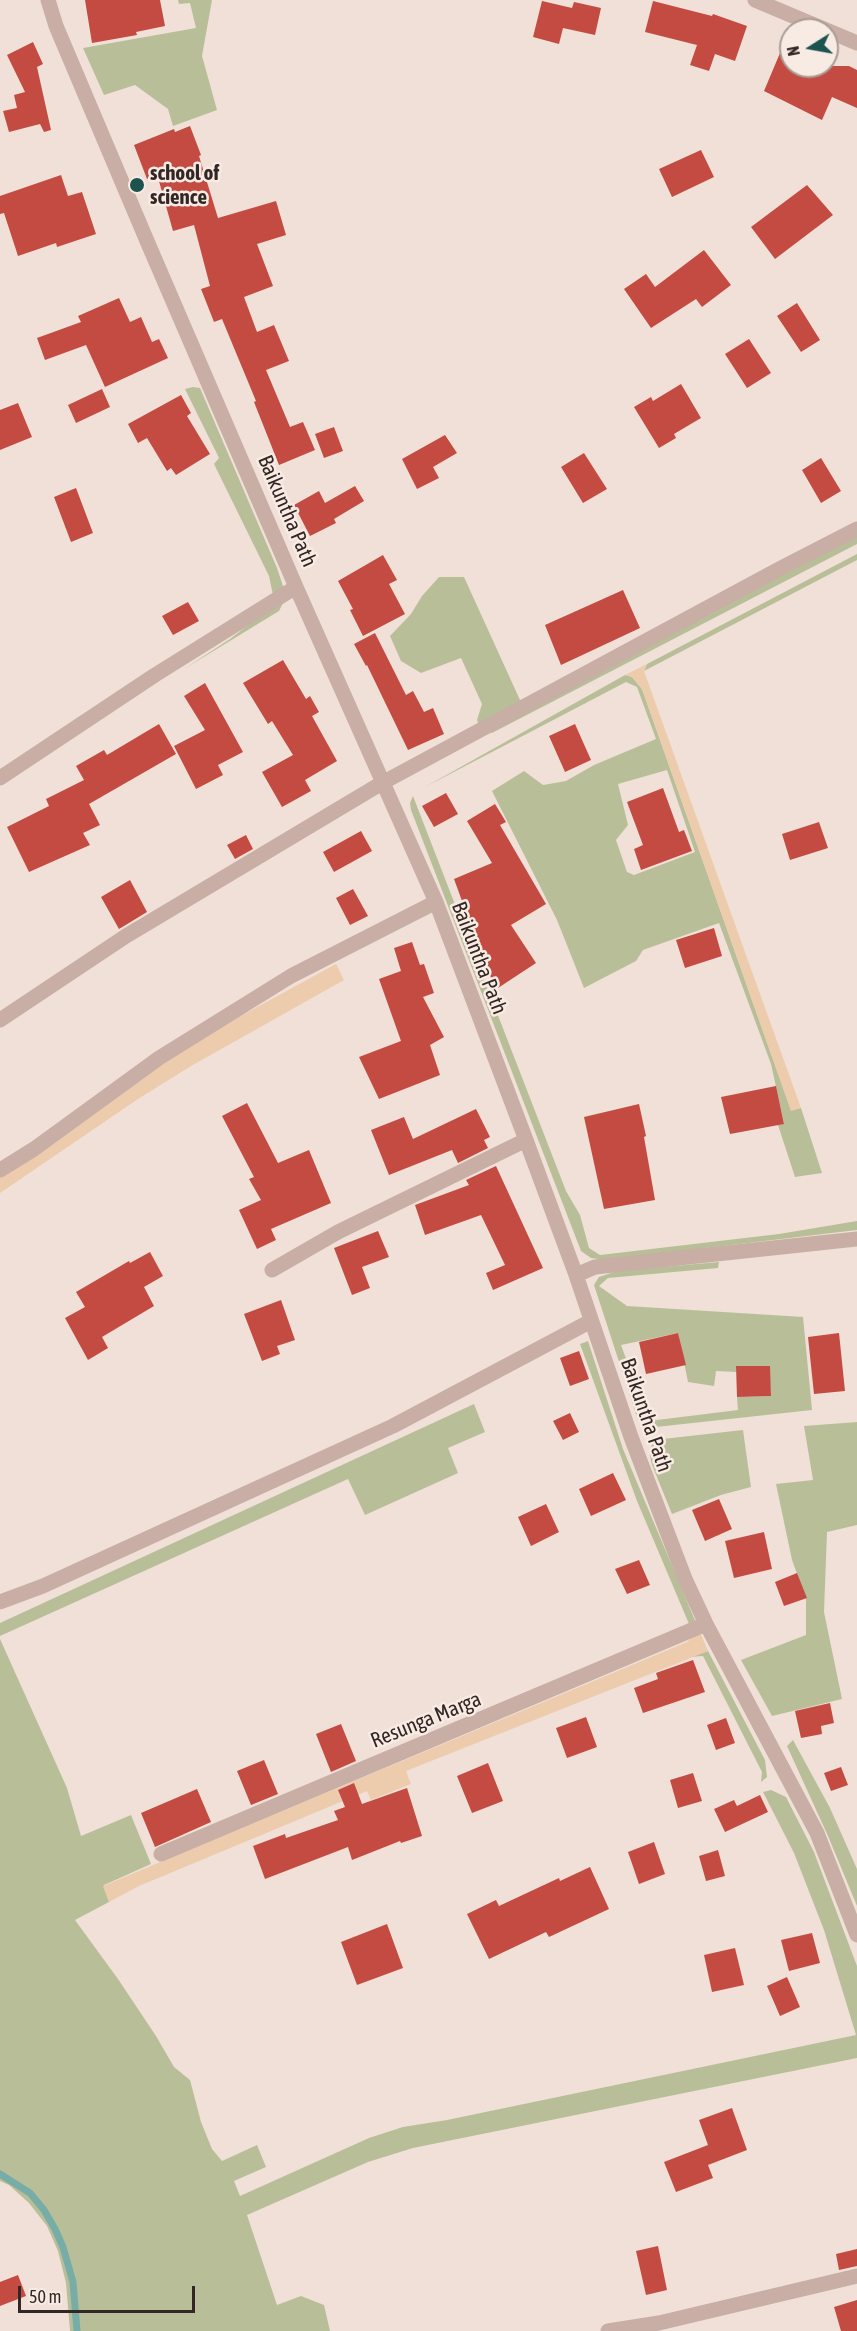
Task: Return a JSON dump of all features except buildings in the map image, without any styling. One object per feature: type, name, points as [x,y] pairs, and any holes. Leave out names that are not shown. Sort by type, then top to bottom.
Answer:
[{"type":"street","name":"Baikuntha Path","points":[[48,0],[100,129],[296,587],[436,902],[576,1275],[661,1519],[685,1579],[706,1624],[817,1833],[857,1935]]},
{"type":"street","points":[[755,0],[857,44]]},
{"type":"street","points":[[0,1020],[126,936],[382,783],[857,530]]},
{"type":"street","points":[[0,778],[155,675],[296,587]]},
{"type":"street","points":[[0,1170],[34,1149],[159,1058],[291,976],[436,902]]},
{"type":"street","points":[[272,1270],[338,1232],[526,1140]]},
{"type":"street","points":[[576,1275],[595,1267],[857,1239]]},
{"type":"street","points":[[0,1602],[43,1586],[393,1426],[591,1321]]},
{"type":"street","name":"Resunga Marga","points":[[160,1854],[706,1624]]},
{"type":"street","points":[[608,2331],[658,2323],[857,2276]]},
{"type":"green space","points":[[178,0],[212,0],[202,56],[217,110],[173,126],[168,109],[135,85],[104,95],[83,48],[196,28],[190,3],[179,4]]},
{"type":"green space","points":[[200,388],[277,568],[284,589],[284,601],[279,611],[184,669],[230,639],[265,612],[273,595],[269,576],[214,464],[219,458],[185,389]]},
{"type":"green space","points":[[857,533],[857,544],[492,733],[481,732],[477,720],[482,704],[461,658],[421,673],[401,661],[390,636],[411,614],[422,596],[439,577],[464,577],[525,711]]},
{"type":"green space","points":[[857,554],[857,560],[644,671],[647,664]]},
{"type":"green space","points":[[625,675],[632,677],[642,689],[791,1110],[801,1108],[822,1173],[795,1177],[778,1125],[784,1123],[771,1064],[719,923],[643,950],[636,961],[584,988],[557,920],[492,791],[524,771],[543,785],[566,781],[594,765],[656,739],[637,687],[626,682],[425,787]],"holes":[[[667,770],[695,852],[634,875],[627,872],[616,840],[628,825],[618,784]]]},
{"type":"green space","points":[[413,796],[566,1191],[580,1215],[589,1248],[600,1255],[779,1234],[857,1221],[857,1230],[605,1260],[591,1258],[581,1251],[411,810],[410,803]]},
{"type":"green space","points":[[719,1262],[718,1268],[608,1278],[599,1286],[627,1306],[803,1317],[812,1410],[656,1427],[643,1425],[638,1420],[594,1285],[599,1277],[617,1271]],"holes":[[[678,1333],[688,1382],[714,1386],[716,1371],[736,1372],[737,1366],[769,1366],[771,1396],[737,1397],[738,1410],[649,1421],[621,1345]]]},
{"type":"green space","points":[[588,1341],[623,1449],[699,1630],[692,1631],[637,1501],[580,1344]]},
{"type":"green space","points":[[474,1404],[485,1432],[448,1448],[458,1473],[365,1515],[348,1479],[0,1636],[0,1623]]},
{"type":"green space","points":[[857,1422],[857,1525],[827,1532],[824,1612],[842,1699],[772,1716],[741,1660],[806,1635],[806,1598],[792,1560],[776,1484],[813,1480],[804,1426]]},
{"type":"green space","points":[[743,1430],[751,1487],[721,1495],[672,1514],[652,1465],[650,1456],[652,1442]]},
{"type":"green space","points":[[0,1639],[67,1788],[81,1836],[131,1815],[151,1864],[104,1885],[109,1902],[75,1920],[118,1979],[174,2067],[190,2080],[201,2122],[212,2149],[222,2161],[257,2145],[266,2167],[234,2181],[240,2196],[369,2138],[403,2127],[447,2120],[856,2035],[824,1930],[794,1853],[763,1792],[771,1790],[786,1797],[814,1852],[857,1966],[857,2058],[413,2148],[368,2162],[247,2215],[277,2305],[301,2296],[324,2305],[330,2331],[70,2331],[66,2283],[58,2251],[47,2226],[29,2203],[9,2185],[0,2181]]},
{"type":"green space","points":[[708,1651],[765,1760],[767,1777],[761,1782],[762,1772],[703,1656],[690,1657]]},
{"type":"green space","points":[[793,1740],[830,1808],[857,1869],[857,1906],[787,1746]]},
{"type":"sand","points":[[647,664],[644,671],[801,1108],[791,1111],[642,689],[632,677],[625,675]]},
{"type":"sand","points":[[336,964],[344,980],[191,1066],[138,1099],[0,1193],[0,1172],[184,1047]]},
{"type":"sand","points":[[699,1630],[708,1651],[406,1771],[411,1784],[371,1800],[367,1791],[139,1886],[109,1902],[103,1886],[687,1642]]},
{"type":"waterway","points":[[0,2174],[30,2193],[44,2210],[55,2229],[73,2282],[77,2331]]},
{"type":"place","name":"school of science","points":[[137,185]]}]
